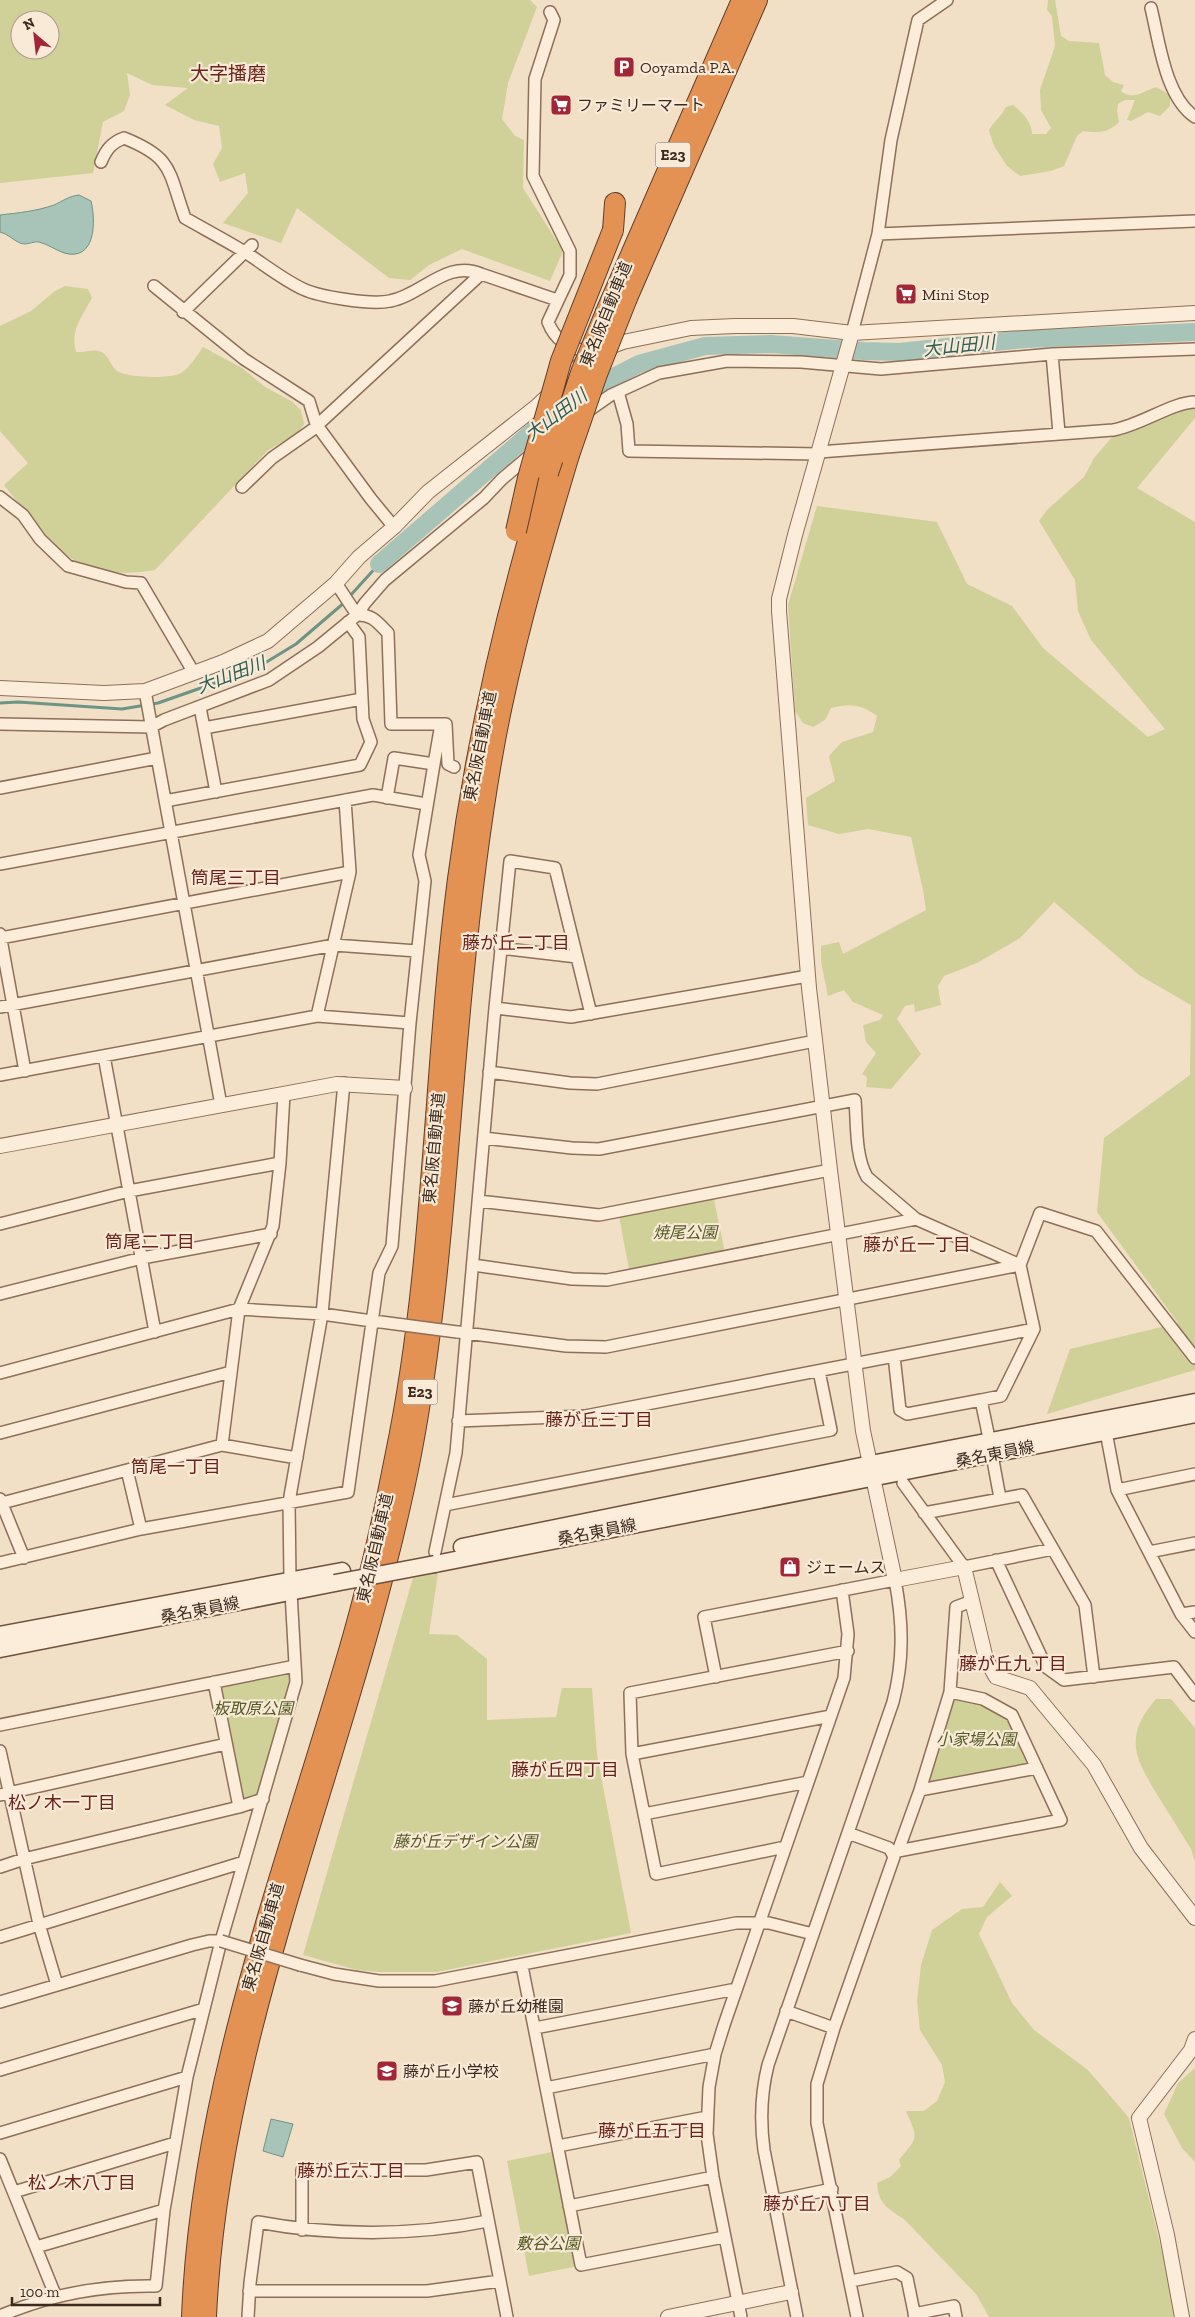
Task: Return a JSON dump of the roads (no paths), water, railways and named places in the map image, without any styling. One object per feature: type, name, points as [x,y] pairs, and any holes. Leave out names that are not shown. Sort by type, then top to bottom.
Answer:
[{"type":"highway","name":"東名阪自動車道","points":[[192,2317],[199,2223],[222,2094],[261,1939],[354,1634],[380,1530],[398,1445],[418,1310],[457,882],[474,767],[499,653],[517,579],[548,473],[582,370],[742,0]]},
{"type":"highway","name":"東名阪自動車道","points":[[206,2317],[214,2226],[224,2162],[249,2046],[276,1942],[368,1635],[395,1532],[412,1447],[433,1312],[462,979],[473,886],[501,709],[529,592],[597,374],[627,298],[757,0]]},
{"type":"highway","points":[[717,95],[733,76],[772,0]]},
{"type":"highway","points":[[499,653],[504,585],[528,478],[561,361],[613,230],[615,203]]},
{"type":"main road","name":"桑名東員線","points":[[991,1449],[1195,1402]]},
{"type":"main road","name":"桑名東員線","points":[[0,1635],[339,1577],[872,1471],[991,1449],[1106,1432],[1195,1414]]},
{"type":"main road","name":"桑名東員線","points":[[435,1558],[757,1489],[872,1471]]},
{"type":"main road","name":"桑名東員線","points":[[0,1649],[290,1586]]},
{"type":"street","points":[[796,2317],[761,2126],[763,2092],[768,2065],[898,1684],[902,1626],[895,1580],[864,1431],[830,1170],[808,976],[778,599],[878,234],[891,140],[918,20],[947,0]]},
{"type":"street","points":[[1151,8],[1168,77],[1184,107],[1195,117]]},
{"type":"street","points":[[550,12],[554,20],[535,79],[533,176],[570,251],[570,275],[548,322],[553,335],[562,342],[592,354]]},
{"type":"street","points":[[101,162],[108,147],[115,141],[124,138],[147,148],[162,158],[167,165],[185,218],[248,248],[304,289],[330,297],[389,301],[409,294],[451,271],[472,270],[557,300]]},
{"type":"street","points":[[878,234],[1195,221]]},
{"type":"street","points":[[183,312],[248,248]]},
{"type":"street","points":[[242,487],[272,458],[312,430],[316,424],[481,274]]},
{"type":"street","points":[[154,286],[175,302],[183,312],[268,376],[309,401],[316,424],[394,527]]},
{"type":"street","points":[[0,688],[104,693],[145,690],[194,673],[268,641],[336,583],[359,556],[394,527],[428,492],[537,406],[592,354],[623,342],[691,328],[793,326],[851,335],[1195,313]]},
{"type":"street","points":[[0,724],[151,723],[200,707],[269,680],[318,647],[352,618],[385,580],[484,498],[502,479],[572,422],[618,392],[659,373],[727,361],[843,364],[874,369],[918,367],[1052,354],[1195,349]]},
{"type":"street","points":[[1052,354],[1059,433]]},
{"type":"street","points":[[618,392],[626,424],[629,450],[819,452],[1128,428],[1173,408],[1195,402]]},
{"type":"street","points":[[0,497],[23,515],[40,539],[68,566],[126,582],[141,583],[194,673]]},
{"type":"street","points":[[165,801],[360,765],[371,742],[363,719],[359,637],[336,583]]},
{"type":"street","points":[[352,618],[367,614],[388,633],[391,724],[446,724],[448,764],[454,767]]},
{"type":"street","points":[[145,690],[222,1105]]},
{"type":"street","points":[[204,728],[362,699]]},
{"type":"street","points":[[200,707],[216,792]]},
{"type":"street","points":[[0,1563],[141,1529],[348,1492],[377,1322],[379,1273],[392,1246],[410,1024],[425,881],[419,855],[426,804],[441,724]]},
{"type":"street","points":[[0,788],[157,758]]},
{"type":"street","points":[[387,798],[394,758],[434,764]]},
{"type":"street","points":[[0,864],[374,795],[426,804]]},
{"type":"street","points":[[318,1016],[350,872],[345,800]]},
{"type":"street","points":[[435,1558],[456,1453],[462,1333],[473,1265],[500,948],[510,861],[555,868],[591,1014]]},
{"type":"street","points":[[25,1071],[0,937],[350,872]]},
{"type":"street","points":[[0,1007],[334,944],[417,951]]},
{"type":"street","points":[[500,948],[577,957]]},
{"type":"street","points":[[495,1008],[571,1017],[808,976]]},
{"type":"street","points":[[0,1075],[318,1016],[410,1024]]},
{"type":"street","points":[[489,1072],[570,1083],[597,1084],[815,1041]]},
{"type":"street","points":[[104,1056],[155,1332]]},
{"type":"street","points":[[0,1146],[344,1083],[405,1088]]},
{"type":"street","points":[[2,2313],[56,2297],[105,2289],[156,2286],[164,2210],[187,2077],[221,1941],[296,1682],[290,1586],[289,1502],[322,1314],[344,1083]]},
{"type":"street","points":[[222,1444],[239,1309],[271,1234],[280,1163],[284,1094]]},
{"type":"street","points":[[484,1138],[572,1148],[599,1149],[855,1100],[858,1139],[864,1171],[867,1177],[916,1219],[1020,1265]]},
{"type":"street","points":[[0,1224],[129,1191],[280,1163]]},
{"type":"street","points":[[479,1201],[599,1215],[830,1170]]},
{"type":"street","points":[[894,1356],[900,1410],[907,1414],[1001,1396],[1034,1328],[1020,1265],[1040,1213],[1096,1231],[1195,1358]]},
{"type":"street","points":[[473,1265],[572,1278],[607,1280],[916,1219]]},
{"type":"street","points":[[0,1294],[142,1258],[271,1234]]},
{"type":"street","points":[[0,1372],[239,1309],[322,1314],[566,1346],[606,1347],[1020,1265]]},
{"type":"street","points":[[458,1421],[585,1416],[1034,1328]]},
{"type":"street","points":[[445,1506],[831,1430],[819,1371]]},
{"type":"street","points":[[0,1433],[231,1372]]},
{"type":"street","points":[[981,1400],[1000,1498]]},
{"type":"street","points":[[1106,1432],[1117,1490],[1181,1614],[1195,1632]]},
{"type":"street","points":[[24,1558],[1,1501],[222,1444],[297,1458]]},
{"type":"street","points":[[127,1470],[141,1529]]},
{"type":"street","points":[[1117,1490],[1195,1474]]},
{"type":"street","points":[[903,1483],[964,1567],[986,1659],[996,1677],[1030,1688],[1087,1757],[1141,1848],[1195,1918]]},
{"type":"street","points":[[924,1513],[1022,1494],[1085,1605],[1094,1677]]},
{"type":"street","points":[[1149,1552],[1195,1543]]},
{"type":"street","points":[[716,1676],[704,1617],[1053,1549]]},
{"type":"street","points":[[996,1560],[1046,1667],[1064,1680],[1174,1667],[1195,1694]]},
{"type":"street","points":[[739,2310],[713,2177],[707,2117],[715,2054],[844,1678],[848,1651],[842,1590]]},
{"type":"street","points":[[857,2317],[817,2123],[816,2101],[820,2069],[895,1852],[920,1790],[950,1692],[956,1607],[972,1601]]},
{"type":"street","points":[[1181,1614],[1195,1612]]},
{"type":"street","points":[[785,1847],[656,1874],[632,1754],[630,1693],[848,1651]]},
{"type":"street","points":[[0,1725],[295,1666]]},
{"type":"street","points":[[214,1682],[239,1807]]},
{"type":"street","points":[[848,1833],[895,1852],[1061,1820],[1012,1715],[983,1698],[950,1692]]},
{"type":"street","points":[[632,1754],[831,1716]]},
{"type":"street","points":[[5,1794],[226,1744]]},
{"type":"street","points":[[0,1751],[5,1794],[57,1985]]},
{"type":"street","points":[[920,1790],[1037,1768]]},
{"type":"street","points":[[644,1814],[808,1782]]},
{"type":"street","points":[[0,1867],[24,1859],[239,1807],[263,1799]]},
{"type":"street","points":[[0,1938],[39,1924],[244,1862]]},
{"type":"street","points":[[0,2002],[209,1941],[221,1941],[300,1965],[348,1977],[397,1983],[435,1982],[726,1925],[759,1922],[777,1924],[813,1934]]},
{"type":"street","points":[[522,1966],[581,2265],[724,2237]]},
{"type":"street","points":[[535,2028],[736,1989]]},
{"type":"street","points":[[0,2070],[204,2009]]},
{"type":"street","points":[[786,2011],[834,2028]]},
{"type":"street","points":[[1182,2317],[1167,2235],[1139,2118],[1191,2050],[1195,2039]]},
{"type":"street","points":[[546,2088],[715,2054]]},
{"type":"street","points":[[0,2133],[187,2077]]},
{"type":"street","points":[[558,2146],[707,2117]]},
{"type":"street","points":[[14,2192],[175,2144]]},
{"type":"street","points":[[0,2159],[56,2297]]},
{"type":"street","points":[[302,2230],[302,2170],[426,2170],[477,2162],[507,2317]]},
{"type":"street","points":[[570,2206],[713,2177]]},
{"type":"street","points":[[774,2201],[832,2189]]},
{"type":"street","points":[[36,2247],[164,2210]]},
{"type":"street","points":[[248,2317],[249,2291],[258,2222],[302,2230],[410,2232],[447,2230],[488,2221]]},
{"type":"street","points":[[851,2281],[897,2272],[907,2278],[914,2315],[954,2306],[956,2317]]},
{"type":"street","points":[[249,2291],[426,2291],[500,2281]]},
{"type":"street","points":[[668,2317],[739,2310],[791,2292]]},
{"type":"waterway","name":"大山田川","points":[[584,392],[639,364],[705,346],[771,344],[899,352],[1026,339],[1195,332]]},
{"type":"waterway","name":"大山田川","points":[[379,564],[547,419]]},
{"type":"waterway","name":"大山田川","points":[[349,597],[379,564]]},
{"type":"waterway","name":"大山田川","points":[[0,703],[18,702],[122,709],[158,703],[255,669],[296,644],[345,602]]},
{"type":"place","name":"Ooyamda P.A.","points":[[624,67]]},
{"type":"place","name":"ファミリーマート","points":[[561,105]]},
{"type":"place","name":"Mini Stop","points":[[906,294]]},
{"type":"place","name":"ジェームス","points":[[790,1567]]},
{"type":"place","name":"藤が丘幼稚園","points":[[452,2006]]},
{"type":"place","name":"藤が丘小学校","points":[[387,2071]]},
{"type":"district","name":"大字播磨","points":[[228,73]]},
{"type":"district","name":"筒尾三丁目","points":[[236,878]]},
{"type":"district","name":"藤が丘二丁目","points":[[516,943]]},
{"type":"district","name":"筒尾二丁目","points":[[150,1242]]},
{"type":"district","name":"藤が丘一丁目","points":[[917,1245]]},
{"type":"district","name":"藤が丘三丁目","points":[[599,1420]]},
{"type":"district","name":"筒尾一丁目","points":[[176,1467]]},
{"type":"district","name":"藤が丘九丁目","points":[[1013,1664]]},
{"type":"district","name":"藤が丘四丁目","points":[[565,1770]]},
{"type":"district","name":"松ノ木一丁目","points":[[62,1803]]},
{"type":"district","name":"藤が丘五丁目","points":[[652,2131]]},
{"type":"district","name":"藤が丘六丁目","points":[[351,2171]]},
{"type":"district","name":"松ノ木八丁目","points":[[82,2183]]},
{"type":"district","name":"藤が丘八丁目","points":[[817,2204]]},
{"type":"park label","name":"焼尾公園","points":[[685,1232]]},
{"type":"park label","name":"板取原公園","points":[[253,1708]]},
{"type":"park label","name":"小家場公園","points":[[976,1739]]},
{"type":"park label","name":"藤が丘デザイン公園","points":[[465,1841]]},
{"type":"park label","name":"敷谷公園","points":[[548,2243]]}]
